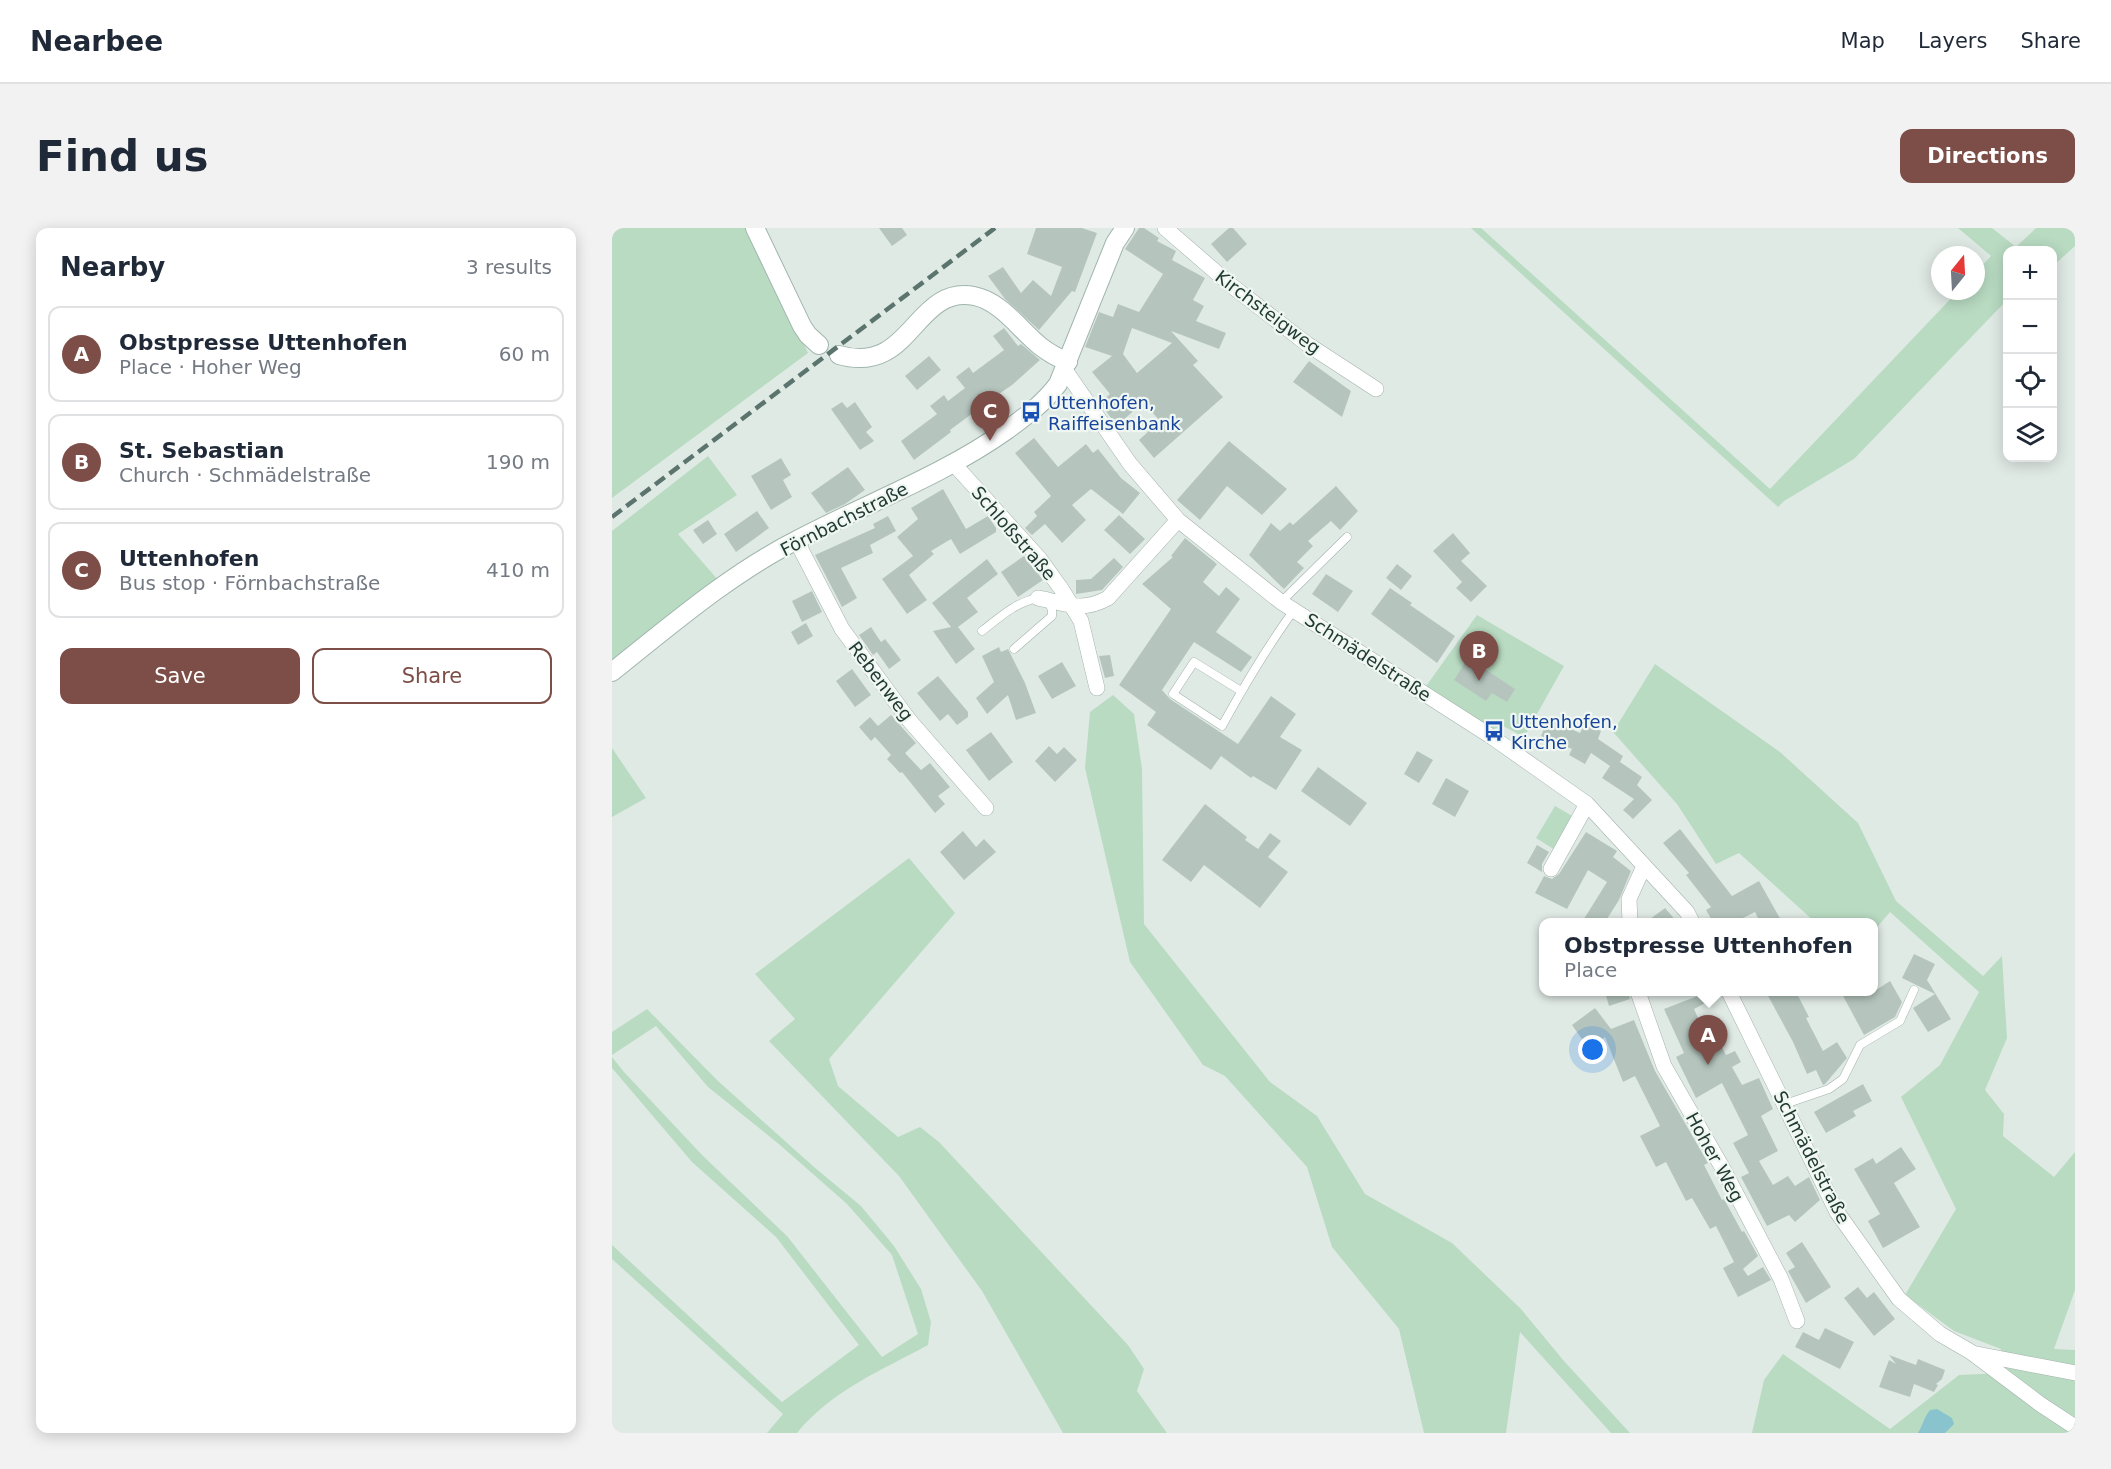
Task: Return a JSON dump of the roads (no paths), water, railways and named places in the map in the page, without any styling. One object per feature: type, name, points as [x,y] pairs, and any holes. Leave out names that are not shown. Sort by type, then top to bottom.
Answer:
[{"type":"street","points":[[754,228],[802,326],[819,345]]},
{"type":"street","name":"Förnbachstraße","points":[[612,672],[723,586],[795,540],[897,492],[978,450],[1031,412],[1049,396],[1067,366],[1115,243],[1125,228]]},
{"type":"street","name":"Kirchsteigweg","points":[[1165,228],[1232,286],[1307,344],[1376,389]]},
{"type":"street","points":[[839,355],[862,358],[892,349],[905,338],[930,309],[951,297],[965,296],[986,300],[996,306],[1040,346],[1067,366]]},
{"type":"street","name":"Schmädelstraße","points":[[1067,366],[1130,464],[1178,520],[1287,606],[1492,737],[1587,804],[1690,918]]},
{"type":"street","name":"Schloßstraße","points":[[953,463],[1039,558],[1072,605],[1081,621],[1097,688]]},
{"type":"street","name":"Schloßstraße","points":[[1043,599],[1090,606],[1108,598],[1178,520]]},
{"type":"street","name":"Rebenweg","points":[[795,540],[842,629],[909,720],[986,808]]},
{"type":"street","points":[[1551,869],[1587,804]]},
{"type":"street","points":[[1630,918],[1629,899],[1644,866]]},
{"type":"street","name":"Hoher Weg","points":[[1639,996],[1664,1066],[1722,1167],[1781,1279],[1797,1322]]},
{"type":"street","name":"Schmädelstraße","points":[[1731,996],[1837,1212],[1899,1299],[1940,1334],[1971,1352]]},
{"type":"street","points":[[1971,1352],[2075,1373]]},
{"type":"street","points":[[1971,1352],[2040,1404],[2075,1427]]},
{"type":"lane","points":[[1241,691],[1194,662],[1173,694],[1222,726],[1241,691],[1287,606],[1347,537]]},
{"type":"lane","points":[[1014,649],[1052,616],[1052,610],[1043,599]]},
{"type":"lane","name":"Schloßstraße","points":[[982,631],[1009,609],[1028,600],[1043,599]]},
{"type":"lane","points":[[1785,1104],[1829,1089],[1843,1079],[1860,1045],[1900,1021],[1914,990]]},
{"type":"water","points":[[1937,1409],[1952,1418],[1954,1424],[1945,1433],[1918,1433],[1926,1415],[1930,1410]]},
{"type":"railway","points":[[612,517],[995,228]]},
{"type":"place","name":"Uttenhofen, Raiffeisenbank","points":[[1031,412]]},
{"type":"place","name":"Uttenhofen","points":[[990,441]]},
{"type":"place","name":"St. Sebastian","points":[[1479,681]]},
{"type":"place","name":"Uttenhofen, Kirche","points":[[1494,731]]},
{"type":"place","name":"Obstpresse Uttenhofen","points":[[1708,1065]]}]
